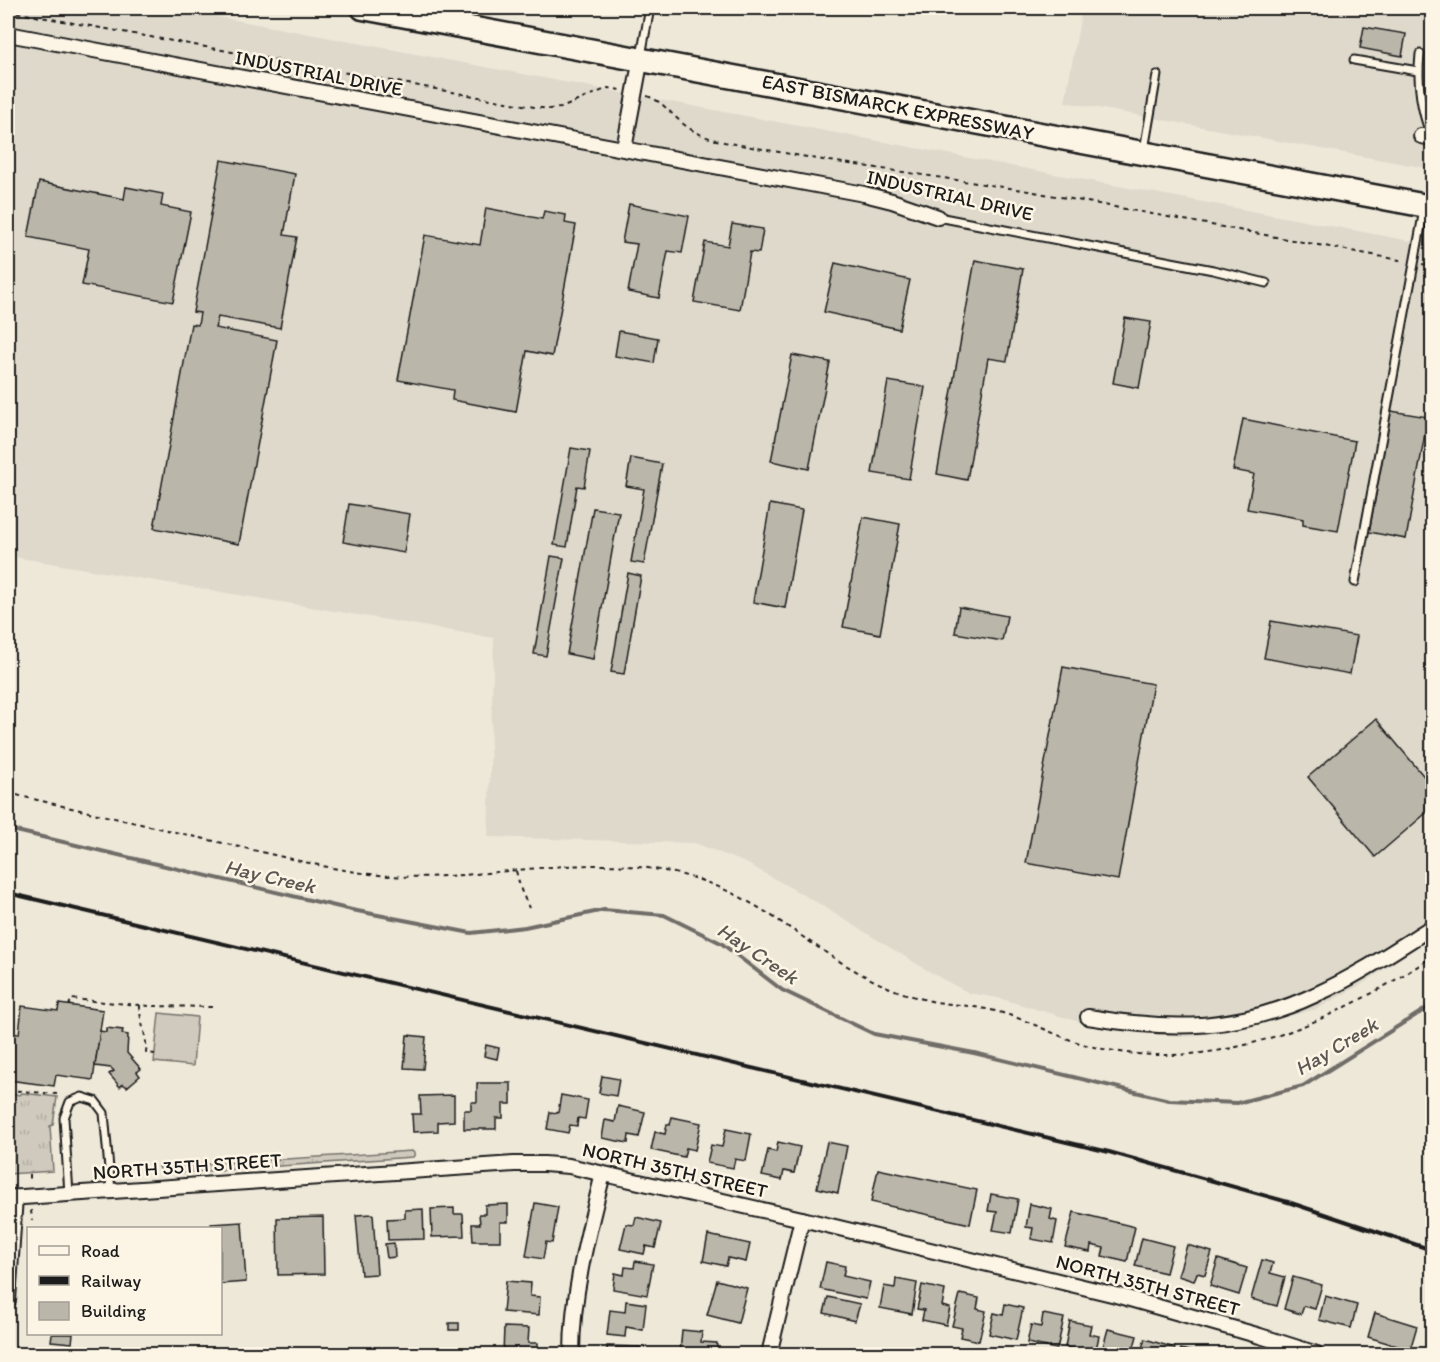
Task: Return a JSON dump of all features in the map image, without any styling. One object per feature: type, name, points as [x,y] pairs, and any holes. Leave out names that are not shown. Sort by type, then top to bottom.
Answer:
[{"type":"main road","name":"EAST BISMARCK EXPRESSWAY","points":[[363,8],[1428,207]]},
{"type":"street","name":"INDUSTRIAL DRIVE","points":[[8,34],[864,194],[938,217]]},
{"type":"street","points":[[624,149],[640,58]]},
{"type":"street","points":[[1088,1017],[1136,1025],[1178,1027],[1217,1024],[1257,1016],[1296,1003],[1338,984],[1432,927]]},
{"type":"street","name":"NORTH 35TH STREET","points":[[11,1198],[514,1164],[557,1164],[802,1219],[1116,1295],[1317,1354]]},
{"type":"street","points":[[572,1354],[574,1309],[579,1278],[603,1174]]},
{"type":"street","points":[[8,1301],[11,1198]]},
{"type":"street","points":[[769,1354],[802,1219]]},
{"type":"lane","points":[[640,58],[650,8]]},
{"type":"lane","points":[[1420,54],[1418,71],[1428,137]]},
{"type":"lane","points":[[1354,60],[1418,71]]},
{"type":"lane","points":[[1143,153],[1157,75]]},
{"type":"lane","points":[[1355,582],[1414,262],[1428,207]]},
{"type":"lane","name":"INDUSTRIAL DRIVE","points":[[938,217],[1213,270],[1266,283]]},
{"type":"lane","points":[[69,1194],[64,1118],[70,1102],[82,1097],[95,1101],[104,1113],[111,1191]]},
{"type":"path","points":[[8,11],[549,109],[561,108],[608,88],[634,92],[655,98],[690,129],[710,139],[823,160],[1023,190],[1432,266]]},
{"type":"path","points":[[8,793],[357,873],[424,877],[583,866],[622,866],[659,870],[716,886],[741,898],[846,966],[897,991],[933,1002],[994,1010],[1079,1043],[1140,1054],[1213,1052],[1273,1038],[1350,1005],[1432,957]]},
{"type":"path","points":[[516,871],[529,908]]},
{"type":"path","points":[[69,1006],[71,999],[140,1005],[214,1007]]},
{"type":"path","points":[[140,1005],[141,1022],[147,1041],[146,1053],[155,1054]]},
{"type":"path","points":[[8,1090],[57,1094]]},
{"type":"shaded area","points":[[8,8],[171,8],[1432,245],[1432,937],[1364,983],[1317,1009],[1232,1030],[1187,1037],[1101,1028],[998,998],[969,993],[748,864],[695,843],[488,837],[494,638],[8,556]]},
{"type":"shaded area","points":[[1082,8],[1432,8],[1432,169],[1065,102]]},
{"type":"green space","points":[[159,1013],[197,1017],[193,1066],[154,1062]]},
{"type":"green space","points":[[8,1093],[57,1097],[53,1125],[50,1126],[53,1171],[8,1174]]},
{"type":"green space","points":[[412,1151],[415,1154],[413,1157],[163,1174],[159,1167]]},
{"type":"building","points":[[1364,27],[1406,34],[1402,56],[1360,48]]},
{"type":"building","points":[[221,160],[295,174],[284,235],[297,237],[280,328],[218,317],[215,328],[277,340],[239,544],[154,528],[191,324],[198,325],[200,313],[193,312]]},
{"type":"building","points":[[39,182],[124,199],[126,187],[163,194],[161,206],[191,212],[173,302],[82,285],[89,249],[28,237]]},
{"type":"building","points":[[629,204],[689,216],[682,253],[668,251],[659,298],[628,292],[637,244],[622,242]]},
{"type":"building","points":[[486,208],[542,219],[544,211],[566,215],[565,223],[576,225],[552,356],[527,351],[516,412],[452,400],[453,390],[398,380],[425,235],[480,245]]},
{"type":"building","points":[[732,224],[763,229],[759,253],[750,252],[740,310],[694,302],[705,242],[728,246]]},
{"type":"building","points":[[975,260],[1023,269],[1007,361],[988,358],[967,480],[937,474]]},
{"type":"building","points":[[835,263],[910,280],[899,329],[824,312]]},
{"type":"building","points":[[1125,318],[1151,322],[1139,388],[1113,383]]},
{"type":"building","points":[[619,331],[658,338],[654,363],[615,356]]},
{"type":"building","points":[[792,355],[830,362],[809,469],[771,461]]},
{"type":"building","points":[[888,381],[925,387],[909,479],[872,473]]},
{"type":"building","points":[[1391,411],[1428,417],[1406,539],[1369,532]]},
{"type":"building","points":[[1243,419],[1355,441],[1338,531],[1303,525],[1303,519],[1247,509],[1254,474],[1233,470]]},
{"type":"building","points":[[571,448],[590,451],[584,487],[577,486],[567,547],[554,545]]},
{"type":"building","points":[[631,458],[662,464],[644,564],[631,562],[644,489],[626,486]]},
{"type":"building","points":[[349,504],[410,514],[404,553],[343,542]]},
{"type":"building","points":[[770,504],[802,510],[785,608],[753,602]]},
{"type":"building","points":[[593,508],[619,512],[593,659],[567,654]]},
{"type":"building","points":[[863,517],[900,524],[880,634],[843,627]]},
{"type":"building","points":[[551,556],[564,558],[546,656],[534,654]]},
{"type":"building","points":[[628,573],[641,576],[624,674],[611,672]]},
{"type":"building","points":[[959,607],[1007,616],[1002,641],[955,633]]},
{"type":"building","points":[[1271,621],[1357,636],[1350,674],[1264,658]]},
{"type":"building","points":[[1063,667],[1153,684],[1118,880],[1026,863]]},
{"type":"building","points":[[1376,719],[1432,786],[1432,808],[1375,857],[1308,777]]},
{"type":"building","points":[[59,1004],[103,1010],[93,1080],[56,1075],[54,1086],[8,1080],[8,1033],[19,1034],[22,1006],[58,1011]]},
{"type":"building","points":[[106,1028],[123,1030],[122,1034],[128,1035],[127,1053],[141,1069],[137,1072],[140,1076],[127,1087],[123,1084],[120,1087],[109,1074],[114,1071],[111,1068],[95,1066],[100,1031],[106,1032]]},
{"type":"building","points":[[407,1035],[426,1037],[423,1069],[404,1068]]},
{"type":"building","points":[[486,1045],[499,1048],[497,1059],[484,1056]]},
{"type":"building","points":[[602,1076],[619,1079],[616,1096],[599,1093]]},
{"type":"building","points":[[477,1083],[511,1083],[511,1104],[503,1104],[503,1118],[496,1118],[496,1129],[464,1129],[464,1110],[471,1110],[471,1102],[477,1102]]},
{"type":"building","points":[[454,1095],[454,1121],[438,1122],[438,1131],[413,1132],[412,1114],[421,1114],[420,1096]]},
{"type":"building","points":[[561,1095],[588,1100],[585,1119],[578,1118],[577,1126],[570,1125],[568,1133],[547,1129],[550,1112],[558,1113]]},
{"type":"building","points":[[618,1106],[645,1112],[639,1137],[629,1135],[628,1143],[602,1138],[605,1120],[615,1122]]},
{"type":"building","points":[[672,1117],[701,1123],[695,1150],[686,1148],[684,1157],[651,1150],[655,1132],[665,1134],[667,1124],[670,1125]]},
{"type":"building","points":[[726,1129],[751,1134],[746,1161],[735,1159],[733,1168],[707,1163],[711,1145],[722,1147]]},
{"type":"building","points":[[778,1142],[800,1147],[794,1173],[784,1171],[782,1180],[762,1176],[768,1150],[776,1152]]},
{"type":"building","points":[[827,1142],[847,1146],[838,1193],[817,1188]]},
{"type":"building","points":[[878,1169],[977,1190],[970,1224],[871,1202]]},
{"type":"building","points":[[991,1194],[1018,1199],[1012,1233],[993,1230],[997,1212],[988,1211]]},
{"type":"building","points":[[535,1203],[558,1207],[552,1243],[546,1242],[543,1259],[526,1256]]},
{"type":"building","points":[[508,1204],[508,1222],[500,1222],[500,1241],[473,1241],[472,1224],[480,1224],[479,1214],[485,1214],[485,1205]]},
{"type":"building","points":[[1030,1204],[1052,1209],[1050,1219],[1057,1221],[1053,1243],[1031,1239],[1033,1228],[1026,1227]]},
{"type":"building","points":[[454,1208],[454,1214],[463,1214],[464,1236],[432,1237],[431,1209]]},
{"type":"building","points":[[423,1209],[424,1239],[388,1240],[387,1219],[405,1218],[405,1210]]},
{"type":"building","points":[[1074,1212],[1135,1227],[1127,1262],[1102,1256],[1104,1248],[1091,1245],[1090,1252],[1065,1247]]},
{"type":"building","points":[[373,1214],[377,1274],[361,1275],[356,1215]]},
{"type":"building","points":[[323,1217],[324,1274],[278,1275],[277,1218]]},
{"type":"building","points":[[636,1217],[661,1223],[655,1248],[646,1246],[644,1254],[620,1249],[626,1224],[634,1225]]},
{"type":"building","points":[[242,1222],[246,1282],[222,1284],[222,1227],[211,1227],[211,1224]]},
{"type":"building","points":[[708,1235],[750,1244],[746,1262],[728,1258],[726,1266],[703,1261]]},
{"type":"building","points":[[1142,1238],[1173,1246],[1166,1273],[1135,1266]]},
{"type":"building","points":[[394,1243],[395,1257],[387,1258],[385,1244]]},
{"type":"building","points":[[1187,1245],[1212,1252],[1205,1275],[1197,1273],[1194,1281],[1178,1276]]},
{"type":"building","points":[[1218,1259],[1247,1268],[1239,1295],[1210,1286]]},
{"type":"building","points":[[1262,1260],[1273,1263],[1270,1273],[1285,1277],[1277,1306],[1251,1299]]},
{"type":"building","points":[[635,1261],[653,1264],[647,1295],[613,1289],[615,1273],[624,1275],[625,1267],[634,1268]]},
{"type":"building","points":[[826,1262],[845,1266],[843,1276],[870,1282],[866,1299],[820,1289]]},
{"type":"building","points":[[1293,1277],[1322,1285],[1315,1309],[1304,1306],[1301,1314],[1284,1309]]},
{"type":"building","points":[[896,1279],[917,1283],[912,1314],[880,1308],[884,1286],[895,1288]]},
{"type":"building","points":[[717,1280],[747,1288],[738,1323],[707,1315]]},
{"type":"building","points":[[506,1281],[531,1283],[530,1296],[540,1297],[539,1315],[503,1312]]},
{"type":"building","points":[[922,1285],[945,1290],[942,1306],[950,1308],[946,1325],[922,1320],[924,1310],[917,1309]]},
{"type":"building","points":[[960,1294],[979,1298],[977,1309],[986,1311],[979,1341],[960,1337],[962,1328],[952,1326]]},
{"type":"building","points":[[1325,1296],[1357,1305],[1351,1328],[1319,1320]]},
{"type":"building","points":[[828,1297],[860,1304],[855,1321],[824,1313]]},
{"type":"building","points":[[626,1301],[646,1304],[643,1330],[626,1327],[625,1337],[607,1335],[610,1310],[625,1312]]},
{"type":"building","points":[[1005,1304],[1023,1308],[1016,1340],[989,1334],[994,1313],[1003,1315]]},
{"type":"building","points":[[1375,1313],[1417,1326],[1410,1350],[1368,1337]]},
{"type":"building","points":[[1043,1314],[1064,1318],[1057,1349],[1027,1343],[1031,1325],[1041,1327]]},
{"type":"building","points":[[1070,1321],[1091,1325],[1089,1334],[1099,1336],[1095,1354],[1065,1347]]},
{"type":"building","points":[[449,1323],[459,1323],[459,1330],[449,1330]]},
{"type":"building","points":[[504,1327],[529,1328],[528,1343],[538,1343],[537,1354],[503,1354]]},
{"type":"building","points":[[1108,1329],[1137,1336],[1132,1354],[1101,1354]]},
{"type":"building","points":[[682,1330],[702,1332],[701,1342],[717,1343],[716,1354],[680,1354]]},
{"type":"building","points":[[52,1335],[73,1335],[72,1343],[51,1341]]},
{"type":"building","points":[[1145,1339],[1175,1348],[1173,1354],[1140,1354]]},
{"type":"building","points":[[607,1346],[640,1347],[640,1354],[607,1354]]},
{"type":"building","points":[[1181,1349],[1201,1354],[1179,1354]]},
{"type":"waterway","name":"Hay Creek","points":[[8,829],[352,910],[471,933],[525,927],[604,910],[664,915],[721,943],[782,990],[874,1034],[974,1053],[1169,1100],[1237,1103],[1303,1086],[1432,1005]]},
{"type":"railway","points":[[8,893],[1109,1152],[1288,1202],[1432,1250]]}]
